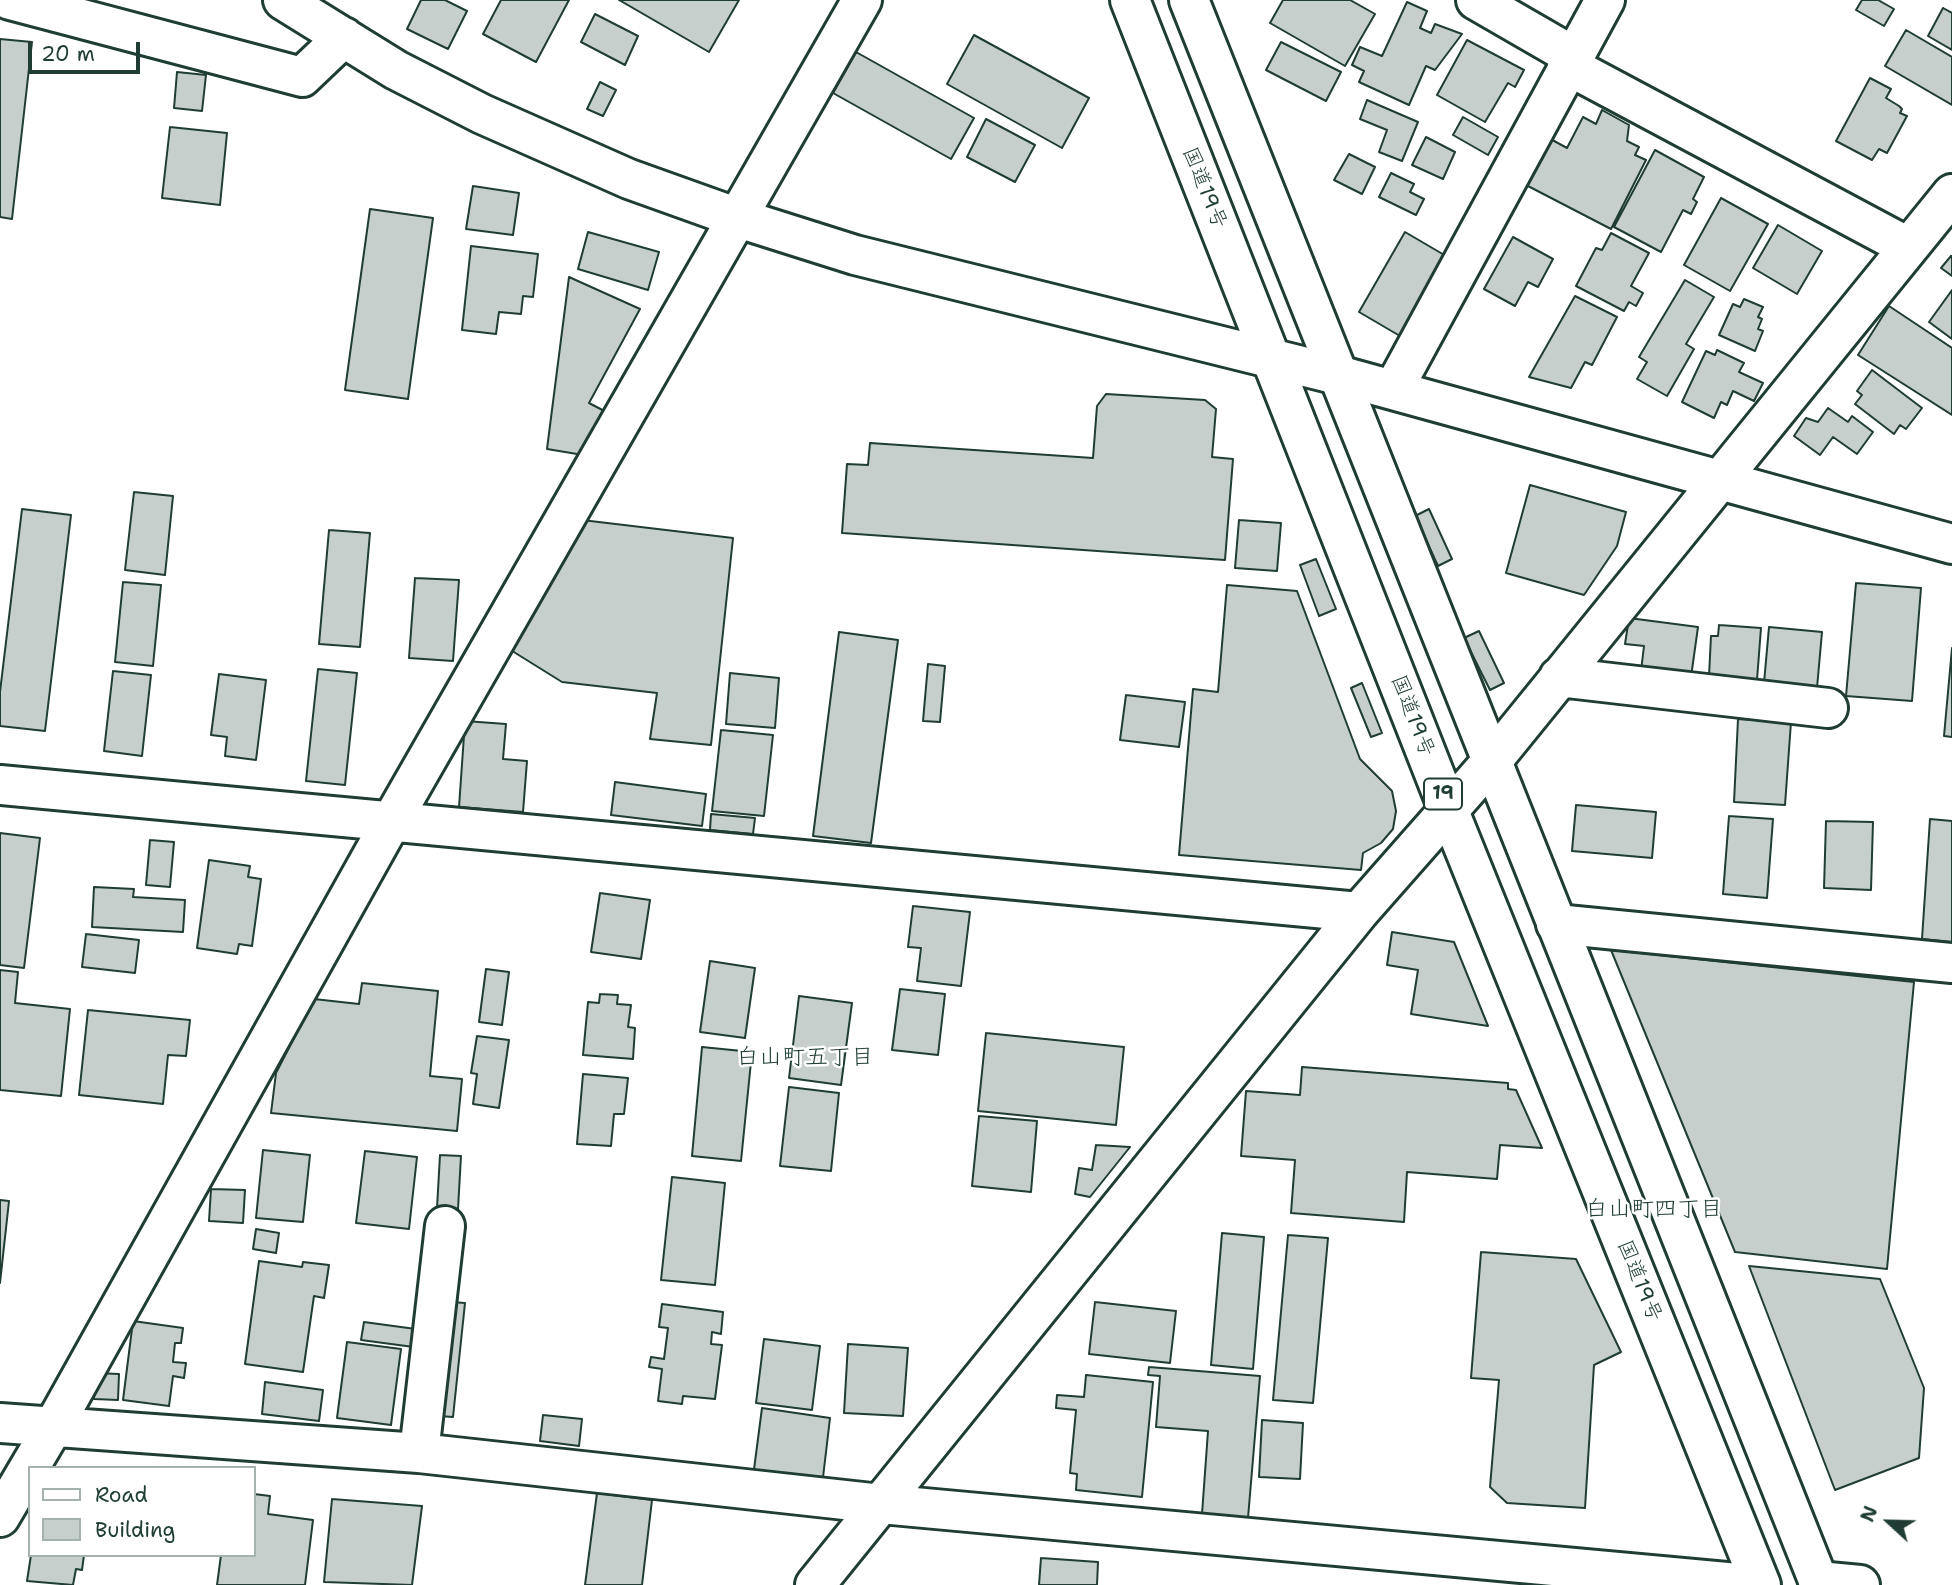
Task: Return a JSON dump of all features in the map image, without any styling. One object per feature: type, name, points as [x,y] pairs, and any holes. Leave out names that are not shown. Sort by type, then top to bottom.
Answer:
[{"type":"main road","points":[[10,0],[302,77],[344,37]]},
{"type":"main road","points":[[283,0],[396,70],[482,114],[629,180],[738,218],[855,255],[1338,375],[1952,544]]},
{"type":"main road","points":[[30,1466],[391,822],[862,0]]},
{"type":"main road","name":"国道19号","points":[[1130,0],[1450,811],[1760,1585]]},
{"type":"main road","points":[[1189,0],[1819,1583],[1860,1585]]},
{"type":"main road","points":[[1475,0],[1570,61],[1908,247]]},
{"type":"main road","points":[[1394,390],[1605,0]]},
{"type":"main road","points":[[815,1585],[1359,912],[1492,761],[1723,480],[1952,194]]},
{"type":"main road","points":[[1559,677],[1828,708]]},
{"type":"main road","points":[[0,785],[1359,912]]},
{"type":"main road","points":[[1556,923],[1618,932],[1952,963]]},
{"type":"main road","points":[[419,1453],[445,1226]]},
{"type":"main road","points":[[0,1423],[52,1429],[419,1453],[881,1504],[1760,1585]]},
{"type":"main road","points":[[0,1517],[28,1470]]},
{"type":"building","points":[[421,0],[445,0],[467,11],[448,49],[407,29]]},
{"type":"building","points":[[501,0],[569,0],[536,62],[483,34]]},
{"type":"building","points":[[619,0],[739,0],[709,52]]},
{"type":"building","points":[[1283,0],[1350,0],[1375,14],[1345,66],[1270,23]]},
{"type":"building","points":[[1862,0],[1878,0],[1894,9],[1884,26],[1856,10]]},
{"type":"building","points":[[1407,2],[1427,11],[1420,28],[1431,33],[1435,24],[1462,34],[1435,70],[1426,66],[1409,105],[1359,82],[1364,71],[1352,65],[1360,47],[1382,56]]},
{"type":"building","points":[[1943,8],[1952,13],[1952,50],[1928,36]]},
{"type":"building","points":[[595,14],[638,36],[625,65],[581,42]]},
{"type":"building","points":[[1906,30],[1952,57],[1952,105],[1885,66]]},
{"type":"building","points":[[974,35],[1089,98],[1062,148],[947,84]]},
{"type":"building","points":[[0,39],[32,42],[12,219],[0,217]]},
{"type":"building","points":[[1467,40],[1524,70],[1515,87],[1508,83],[1485,122],[1437,95]]},
{"type":"building","points":[[1281,42],[1341,72],[1326,101],[1266,70]]},
{"type":"building","points":[[856,52],[974,118],[951,159],[833,93]]},
{"type":"building","points":[[177,72],[206,75],[202,111],[174,108]]},
{"type":"building","points":[[1870,78],[1891,89],[1886,98],[1899,106],[1902,109],[1900,113],[1907,116],[1887,153],[1879,149],[1872,160],[1836,141]]},
{"type":"building","points":[[600,82],[616,90],[603,116],[587,109]]},
{"type":"building","points":[[1367,100],[1418,122],[1402,161],[1379,152],[1387,130],[1360,119]]},
{"type":"building","points":[[1602,110],[1629,125],[1627,141],[1639,147],[1635,155],[1646,160],[1611,229],[1526,185],[1545,136],[1567,148],[1583,117],[1596,124]]},
{"type":"building","points":[[1463,117],[1498,137],[1488,155],[1453,135]]},
{"type":"building","points":[[986,119],[1035,145],[1015,182],[967,157]]},
{"type":"building","points":[[170,127],[227,133],[220,205],[162,198]]},
{"type":"building","points":[[1426,137],[1455,152],[1443,179],[1412,165]]},
{"type":"building","points":[[1655,150],[1704,177],[1693,199],[1697,202],[1691,214],[1683,210],[1661,252],[1614,227]]},
{"type":"building","points":[[1349,154],[1375,167],[1362,194],[1334,180]]},
{"type":"building","points":[[1391,173],[1414,184],[1410,192],[1424,199],[1416,215],[1379,197]]},
{"type":"building","points":[[473,186],[519,193],[513,235],[466,229]]},
{"type":"building","points":[[1721,198],[1768,224],[1730,291],[1684,265]]},
{"type":"building","points":[[370,209],[433,218],[408,399],[345,390]]},
{"type":"building","points":[[1778,225],[1822,251],[1797,294],[1753,268]]},
{"type":"building","points":[[588,232],[659,252],[648,290],[578,269]]},
{"type":"building","points":[[1405,232],[1446,256],[1400,336],[1359,312]]},
{"type":"building","points":[[1611,233],[1649,253],[1631,286],[1643,293],[1636,306],[1629,302],[1624,311],[1576,286],[1596,248],[1602,250]]},
{"type":"building","points":[[1513,237],[1553,259],[1538,287],[1528,282],[1515,306],[1484,289]]},
{"type":"building","points":[[471,246],[538,254],[533,297],[523,296],[521,314],[499,312],[496,334],[462,330]]},
{"type":"building","points":[[1952,256],[1952,276],[1941,268]]},
{"type":"building","points":[[569,277],[640,309],[589,403],[612,415],[589,456],[547,449]]},
{"type":"building","points":[[1685,280],[1714,297],[1686,344],[1694,349],[1667,396],[1637,379],[1647,362],[1639,357]]},
{"type":"building","points":[[1952,290],[1952,339],[1929,322]]},
{"type":"building","points":[[1575,296],[1617,317],[1592,365],[1585,362],[1571,388],[1529,377]]},
{"type":"building","points":[[1744,299],[1763,307],[1758,317],[1762,319],[1758,329],[1763,331],[1755,351],[1719,335],[1733,304],[1740,307]]},
{"type":"building","points":[[1889,306],[1952,348],[1952,415],[1858,355]]},
{"type":"building","points":[[1717,350],[1744,363],[1739,372],[1763,383],[1754,401],[1733,391],[1727,405],[1721,402],[1714,418],[1682,402],[1706,351],[1715,355]]},
{"type":"building","points":[[1872,370],[1922,408],[1906,429],[1900,425],[1894,434],[1855,404],[1862,395],[1857,391]]},
{"type":"building","points":[[1106,394],[1205,400],[1216,409],[1212,457],[1233,459],[1225,560],[842,533],[847,464],[868,465],[870,443],[1093,458],[1097,406]]},
{"type":"building","points":[[1828,408],[1848,422],[1852,416],[1873,432],[1857,454],[1833,437],[1820,455],[1794,436],[1806,418],[1818,422]]},
{"type":"building","points":[[1530,485],[1626,512],[1617,546],[1584,595],[1506,573]]},
{"type":"building","points":[[134,492],[173,496],[165,575],[125,570]]},
{"type":"building","points":[[22,509],[71,515],[45,731],[0,726],[0,692]]},
{"type":"building","points":[[1429,509],[1452,559],[1438,566],[1415,516]]},
{"type":"building","points":[[582,520],[733,538],[711,745],[650,739],[657,693],[562,682],[509,649]]},
{"type":"building","points":[[1239,520],[1281,523],[1277,571],[1235,568]]},
{"type":"building","points":[[329,530],[370,533],[360,647],[319,644]]},
{"type":"building","points":[[1316,559],[1336,609],[1319,616],[1300,565]]},
{"type":"building","points":[[415,578],[459,580],[453,661],[409,658]]},
{"type":"building","points":[[123,582],[161,585],[153,666],[115,662]]},
{"type":"building","points":[[1856,583],[1921,588],[1912,701],[1846,696]]},
{"type":"building","points":[[1227,585],[1297,591],[1360,759],[1392,791],[1396,811],[1393,829],[1381,843],[1363,853],[1361,870],[1179,855],[1193,689],[1218,692]]},
{"type":"building","points":[[1629,618],[1698,627],[1691,677],[1641,671],[1644,646],[1625,644]]},
{"type":"building","points":[[1719,625],[1761,628],[1757,680],[1709,676],[1711,636],[1718,636]]},
{"type":"building","points":[[1769,627],[1822,632],[1817,688],[1764,683]]},
{"type":"building","points":[[1479,631],[1504,683],[1490,690],[1464,638]]},
{"type":"building","points":[[839,632],[898,640],[871,843],[813,836]]},
{"type":"building","points":[[1952,648],[1952,737],[1944,736]]},
{"type":"building","points":[[928,664],[945,666],[940,722],[923,721]]},
{"type":"building","points":[[318,669],[357,673],[345,785],[306,781]]},
{"type":"building","points":[[113,671],[151,675],[142,756],[104,751]]},
{"type":"building","points":[[730,673],[779,678],[775,728],[726,724]]},
{"type":"building","points":[[219,674],[266,680],[256,760],[225,756],[227,737],[211,735]]},
{"type":"building","points":[[1362,683],[1382,733],[1371,737],[1351,688]]},
{"type":"building","points":[[1126,695],[1185,702],[1179,747],[1120,740]]},
{"type":"building","points":[[1738,719],[1791,722],[1785,805],[1734,802]]},
{"type":"building","points":[[465,721],[506,724],[503,759],[527,761],[523,812],[459,807]]},
{"type":"building","points":[[721,730],[773,735],[764,816],[712,811]]},
{"type":"building","points":[[615,782],[706,794],[702,826],[611,815]]},
{"type":"building","points":[[1576,805],[1656,812],[1652,858],[1572,851]]},
{"type":"building","points":[[711,814],[755,818],[753,834],[710,830]]},
{"type":"building","points":[[1729,816],[1773,819],[1767,898],[1723,894]]},
{"type":"building","points":[[1930,819],[1952,821],[1952,942],[1922,939]]},
{"type":"building","points":[[1826,821],[1873,822],[1871,890],[1824,888]]},
{"type":"building","points":[[0,833],[40,838],[24,968],[0,965]]},
{"type":"building","points":[[150,840],[174,842],[170,887],[146,885]]},
{"type":"building","points":[[209,860],[250,866],[248,877],[261,879],[252,946],[239,944],[237,954],[197,948]]},
{"type":"building","points":[[94,887],[134,889],[133,897],[185,900],[183,932],[92,927]]},
{"type":"building","points":[[600,893],[650,900],[641,959],[591,952]]},
{"type":"building","points":[[913,906],[970,912],[961,986],[917,981],[921,948],[908,947]]},
{"type":"building","points":[[1392,932],[1454,942],[1488,1026],[1411,1014],[1418,970],[1387,965]]},
{"type":"building","points":[[86,934],[139,940],[135,973],[82,967]]},
{"type":"building","points":[[1611,950],[1914,982],[1887,1269],[1735,1252]]},
{"type":"building","points":[[710,961],[755,968],[745,1038],[700,1032]]},
{"type":"building","points":[[486,969],[509,972],[502,1025],[479,1022]]},
{"type":"building","points":[[0,970],[18,972],[15,1003],[70,1009],[61,1096],[0,1090]]},
{"type":"building","points":[[362,983],[438,991],[430,1076],[462,1079],[457,1131],[271,1113],[276,1073],[314,999],[359,1004]]},
{"type":"building","points":[[900,989],[945,994],[938,1055],[892,1050]]},
{"type":"building","points":[[600,994],[618,995],[617,1004],[631,1005],[628,1027],[635,1028],[633,1059],[583,1055],[588,1002],[599,1003]]},
{"type":"building","points":[[799,996],[852,1003],[841,1085],[789,1078]]},
{"type":"building","points":[[88,1010],[190,1020],[186,1056],[168,1055],[163,1104],[79,1095]]},
{"type":"building","points":[[986,1033],[1124,1047],[1116,1125],[978,1111]]},
{"type":"building","points":[[477,1036],[509,1040],[499,1108],[473,1104],[477,1074],[471,1073]]},
{"type":"building","points":[[702,1047],[752,1052],[741,1161],[692,1156]]},
{"type":"building","points":[[1302,1067],[1508,1083],[1508,1089],[1516,1090],[1542,1148],[1500,1145],[1497,1179],[1407,1172],[1404,1222],[1291,1213],[1295,1160],[1241,1156],[1246,1091],[1300,1095]]},
{"type":"building","points":[[583,1074],[628,1078],[624,1114],[614,1114],[611,1146],[577,1144]]},
{"type":"building","points":[[789,1087],[839,1093],[831,1171],[780,1166]]},
{"type":"building","points":[[979,1116],[1037,1121],[1031,1192],[972,1186]]},
{"type":"building","points":[[1096,1145],[1130,1147],[1090,1197],[1075,1194],[1079,1168],[1092,1170]]},
{"type":"building","points":[[263,1150],[310,1155],[303,1222],[256,1218]]},
{"type":"building","points":[[365,1151],[417,1157],[409,1229],[356,1223]]},
{"type":"building","points":[[440,1155],[461,1156],[458,1209],[437,1208]]},
{"type":"building","points":[[672,1177],[725,1183],[715,1285],[661,1280]]},
{"type":"building","points":[[211,1189],[245,1190],[243,1223],[209,1221]]},
{"type":"building","points":[[0,1200],[9,1201],[0,1283]]},
{"type":"building","points":[[256,1229],[279,1233],[276,1253],[253,1249]]},
{"type":"building","points":[[1222,1233],[1264,1237],[1253,1369],[1211,1365]]},
{"type":"building","points":[[1288,1235],[1328,1238],[1313,1403],[1273,1400]]},
{"type":"building","points":[[1481,1252],[1576,1259],[1621,1352],[1594,1365],[1585,1508],[1507,1503],[1490,1487],[1499,1380],[1471,1378]]},
{"type":"building","points":[[259,1261],[302,1267],[303,1262],[329,1265],[324,1298],[314,1296],[303,1372],[245,1364]]},
{"type":"building","points":[[1749,1266],[1880,1279],[1924,1388],[1919,1458],[1835,1490]]},
{"type":"building","points":[[452,1302],[465,1303],[453,1417],[439,1416]]},
{"type":"building","points":[[1095,1302],[1176,1311],[1170,1363],[1089,1354]]},
{"type":"building","points":[[662,1304],[723,1312],[721,1334],[712,1332],[711,1344],[722,1345],[715,1399],[683,1396],[682,1404],[658,1401],[662,1369],[649,1367],[651,1357],[664,1359],[668,1328],[659,1327]]},
{"type":"building","points":[[133,1321],[183,1328],[181,1343],[175,1343],[173,1362],[186,1363],[184,1378],[173,1376],[169,1406],[123,1400]]},
{"type":"building","points":[[364,1322],[423,1330],[421,1348],[361,1340]]},
{"type":"building","points":[[764,1339],[820,1346],[812,1410],[756,1403]]},
{"type":"building","points":[[347,1342],[401,1349],[391,1425],[337,1418]]},
{"type":"building","points":[[848,1344],[908,1348],[903,1416],[844,1413]]},
{"type":"building","points":[[1149,1367],[1260,1376],[1248,1518],[1202,1514],[1208,1431],[1156,1427],[1160,1376],[1148,1375]]},
{"type":"building","points":[[95,1373],[119,1374],[118,1400],[94,1399]]},
{"type":"building","points":[[1086,1375],[1153,1382],[1142,1497],[1076,1490],[1077,1474],[1070,1473],[1076,1410],[1056,1408],[1057,1395],[1084,1397]]},
{"type":"building","points":[[265,1382],[323,1390],[319,1421],[262,1414]]},
{"type":"building","points":[[762,1408],[830,1418],[822,1486],[753,1477]]},
{"type":"building","points":[[543,1415],[582,1419],[579,1446],[540,1441]]},
{"type":"building","points":[[1262,1420],[1303,1423],[1300,1479],[1259,1477]]},
{"type":"building","points":[[597,1493],[652,1500],[642,1585],[585,1585]]},
{"type":"building","points":[[256,1494],[270,1496],[268,1514],[313,1520],[305,1585],[217,1585],[221,1557],[256,1557]]},
{"type":"building","points":[[332,1499],[422,1506],[412,1585],[324,1582]]},
{"type":"building","points":[[31,1557],[84,1557],[82,1570],[76,1569],[73,1585],[27,1581]]},
{"type":"building","points":[[1041,1558],[1098,1562],[1097,1585],[1039,1585]]},
{"type":"district","name":"白山町五丁目","points":[[805,1058]]},
{"type":"district","name":"白山町四丁目","points":[[1654,1210]]}]
